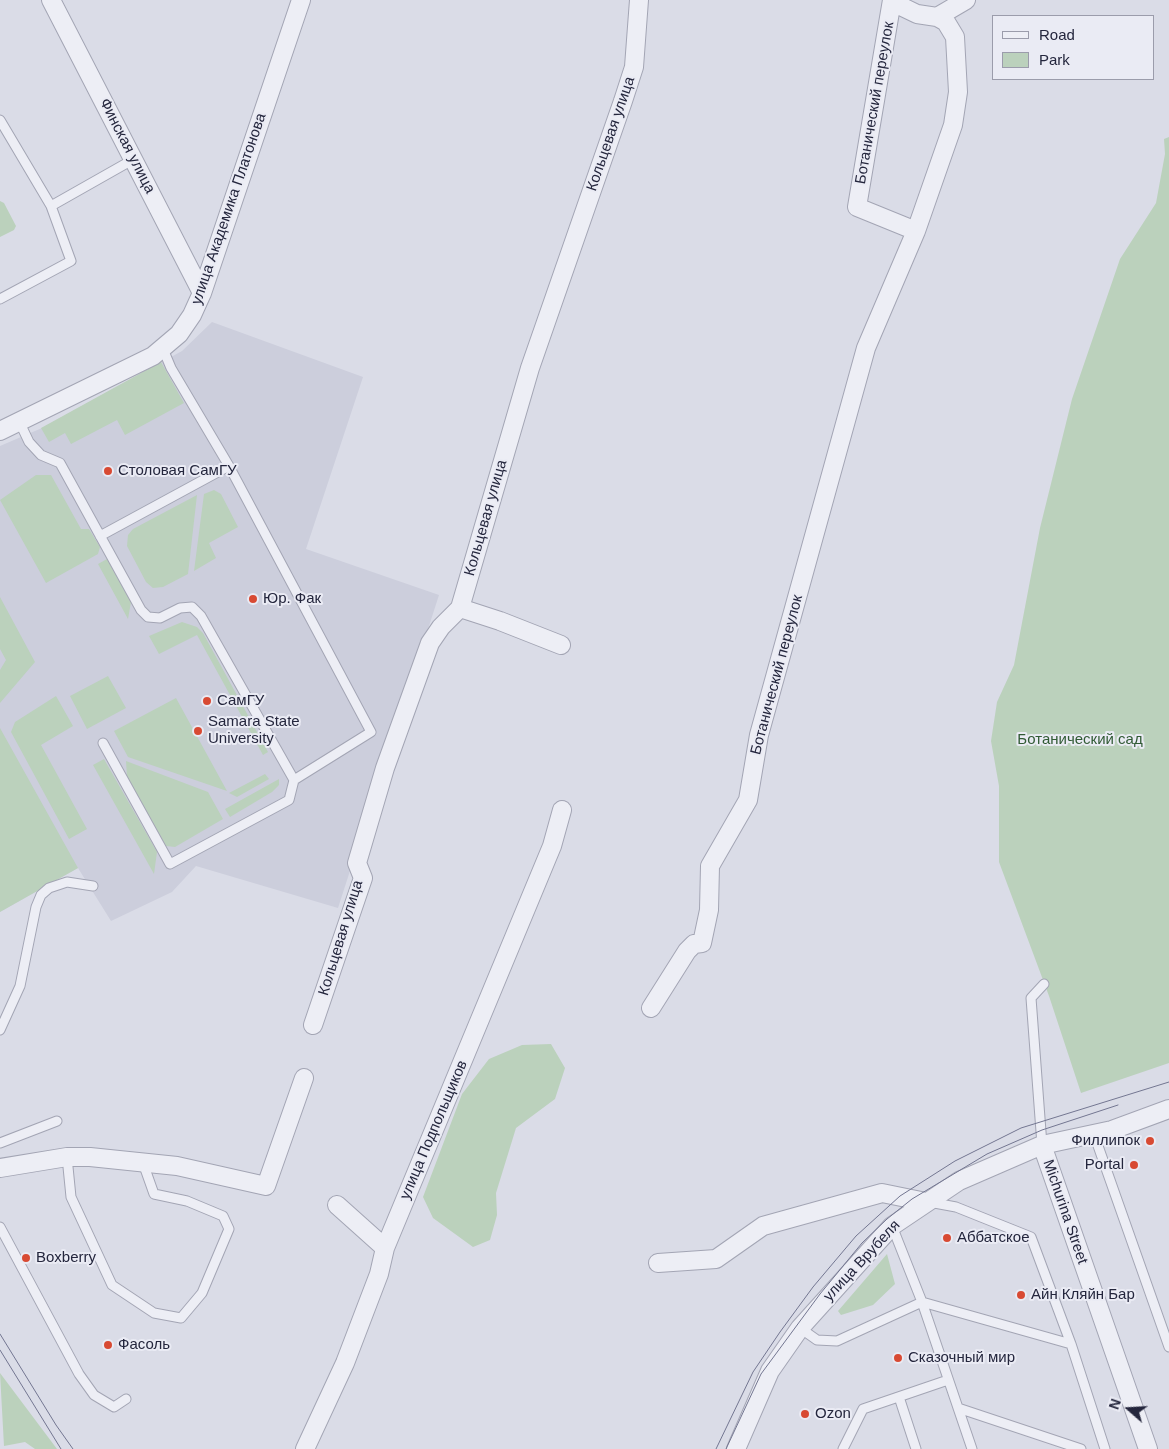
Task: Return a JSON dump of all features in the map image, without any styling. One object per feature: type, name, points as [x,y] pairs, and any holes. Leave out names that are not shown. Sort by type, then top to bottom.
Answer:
[{"type":"street","name":"Финская улица","points":[[51,0],[202,293]]},
{"type":"street","name":"улица Академика Платонова","points":[[0,431],[163,349],[184,328],[202,293],[301,0]]},
{"type":"street","name":"Кольцевая улица","points":[[313,1025],[363,878],[357,863],[385,768],[430,644],[440,627],[460,608],[530,368],[634,67],[639,0]]},
{"type":"street","points":[[937,17],[966,0]]},
{"type":"street","points":[[892,1],[917,14],[937,17],[946,22],[955,37],[958,92],[953,125],[916,231]]},
{"type":"street","name":"Ботанический переулок","points":[[651,1008],[687,951],[694,944],[702,943],[709,910],[710,866],[748,800],[759,735],[866,348],[916,231],[857,207],[892,1]]},
{"type":"street","points":[[460,608],[500,621],[561,645]]},
{"type":"street","name":"улица Подпольщиков","points":[[305,1449],[345,1363],[379,1274],[385,1248],[552,846],[562,810]]},
{"type":"street","points":[[0,1168],[67,1157],[177,1166],[266,1186],[304,1078]]},
{"type":"street","name":"улица Врубеля","points":[[736,1449],[770,1371],[800,1328],[892,1226],[960,1181],[1042,1145],[1112,1130],[1169,1109]]},
{"type":"street","name":"Michurina Street","points":[[1042,1145],[1148,1449]]},
{"type":"street","points":[[658,1263],[716,1259],[763,1226],[882,1193],[926,1202]]},
{"type":"street","points":[[337,1205],[385,1248]]},
{"type":"lane","points":[[0,120],[51,206],[71,261],[0,299]]},
{"type":"lane","points":[[51,206],[134,158]]},
{"type":"lane","points":[[103,743],[170,864],[288,800],[294,780],[371,732],[229,466],[171,368],[163,349]]},
{"type":"lane","points":[[19,421],[29,442],[40,455],[60,463],[141,610],[148,617],[160,618],[180,608],[192,607],[200,616],[294,780]]},
{"type":"lane","points":[[100,536],[229,466]]},
{"type":"lane","points":[[0,1030],[20,986],[36,908],[41,895],[49,888],[67,882],[93,886]]},
{"type":"lane","points":[[1042,1145],[1031,998],[1044,984]]},
{"type":"lane","points":[[0,1143],[57,1121]]},
{"type":"lane","points":[[1097,1143],[1169,1347]]},
{"type":"lane","points":[[67,1157],[71,1197],[112,1285],[154,1313],[181,1318],[202,1293],[229,1229],[223,1216],[187,1201],[154,1194],[142,1163]]},
{"type":"lane","points":[[926,1202],[956,1207],[1031,1237],[1071,1344],[1105,1449]]},
{"type":"lane","points":[[892,1226],[922,1302],[972,1449]]},
{"type":"lane","points":[[0,1227],[74,1365],[94,1395],[114,1407],[126,1399]]},
{"type":"lane","points":[[800,1328],[816,1340],[837,1341],[922,1302],[1071,1344]]},
{"type":"lane","points":[[843,1449],[863,1409],[948,1380]]},
{"type":"lane","points":[[899,1397],[916,1449]]},
{"type":"lane","points":[[958,1408],[1081,1449]]},
{"type":"shaded area","name":"Samara State University","points":[[212,322],[363,377],[306,549],[439,595],[338,908],[196,866],[172,892],[111,921],[78,868],[0,912],[0,446],[42,428],[182,351]]},
{"type":"green space","name":"Ботанический сад","points":[[1169,137],[1169,1063],[1081,1093],[1049,996],[999,862],[999,786],[991,741],[997,702],[1014,665],[1040,528],[1072,399],[1120,259],[1156,203],[1165,154],[1164,139]]},
{"type":"green space","points":[[0,201],[4,203],[16,226],[14,230],[0,237]]},
{"type":"green space","points":[[161,362],[184,403],[125,435],[117,420],[71,444],[65,433],[49,442],[41,428]]},
{"type":"green space","points":[[36,475],[51,475],[81,529],[89,529],[100,547],[98,554],[46,583],[0,500]]},
{"type":"green space","points":[[214,490],[221,494],[238,527],[209,543],[216,558],[194,571],[204,494]]},
{"type":"green space","points":[[197,495],[188,574],[163,587],[153,588],[146,582],[127,546],[128,535],[133,529]]},
{"type":"green space","points":[[107,559],[131,602],[128,619],[98,564]]},
{"type":"green space","points":[[0,597],[35,662],[0,703],[0,670],[6,660],[0,649]]},
{"type":"green space","points":[[182,622],[197,627],[203,633],[268,752],[263,755],[197,635],[159,654],[149,636]]},
{"type":"green space","points":[[108,676],[126,708],[87,729],[70,696]]},
{"type":"green space","points":[[56,696],[73,726],[41,745],[87,829],[69,839],[11,732],[15,722]]},
{"type":"green space","points":[[176,698],[227,791],[128,757],[114,731]]},
{"type":"green space","points":[[0,728],[78,868],[0,912]]},
{"type":"green space","points":[[104,759],[157,852],[154,874],[93,765]]},
{"type":"green space","points":[[126,761],[208,792],[223,819],[175,847],[166,846],[127,777]]},
{"type":"green space","points":[[265,774],[269,779],[237,797],[229,793]]},
{"type":"green space","points":[[279,779],[279,785],[272,792],[230,817],[225,809]]},
{"type":"green space","points":[[551,1044],[565,1068],[555,1099],[516,1128],[496,1193],[497,1215],[490,1240],[473,1247],[433,1218],[423,1197],[462,1094],[489,1059],[522,1045]]},
{"type":"green space","points":[[887,1254],[895,1284],[873,1305],[841,1315],[838,1311]]},
{"type":"green space","points":[[0,1373],[57,1449],[35,1449],[25,1442],[4,1446]]},
{"type":"tram line","points":[[716,1449],[753,1372],[780,1332],[813,1287],[856,1236],[900,1196],[955,1161],[1021,1128],[1169,1082]]},
{"type":"tram line","points":[[726,1449],[761,1374],[820,1294],[862,1243],[887,1219],[912,1199],[987,1154],[1042,1130],[1118,1105]]},
{"type":"tram line","points":[[0,1334],[73,1449]]},
{"type":"tram line","points":[[0,1350],[61,1449]]},
{"type":"place","name":"Столовая СамГУ","points":[[108,471]]},
{"type":"place","name":"Юр. Фак","points":[[253,599]]},
{"type":"place","name":"СамГУ","points":[[207,701]]},
{"type":"place","name":"Samara State University","points":[[198,731]]},
{"type":"place","name":"Филлипок","points":[[1150,1141]]},
{"type":"place","name":"Portal","points":[[1134,1165]]},
{"type":"place","name":"Аббатское","points":[[947,1238]]},
{"type":"place","name":"Boxberry","points":[[26,1258]]},
{"type":"place","name":"Айн Кляйн Бар","points":[[1021,1295]]},
{"type":"place","name":"Фасоль","points":[[108,1345]]},
{"type":"place","name":"Сказочный мир","points":[[898,1358]]},
{"type":"place","name":"Ozon","points":[[805,1414]]}]
